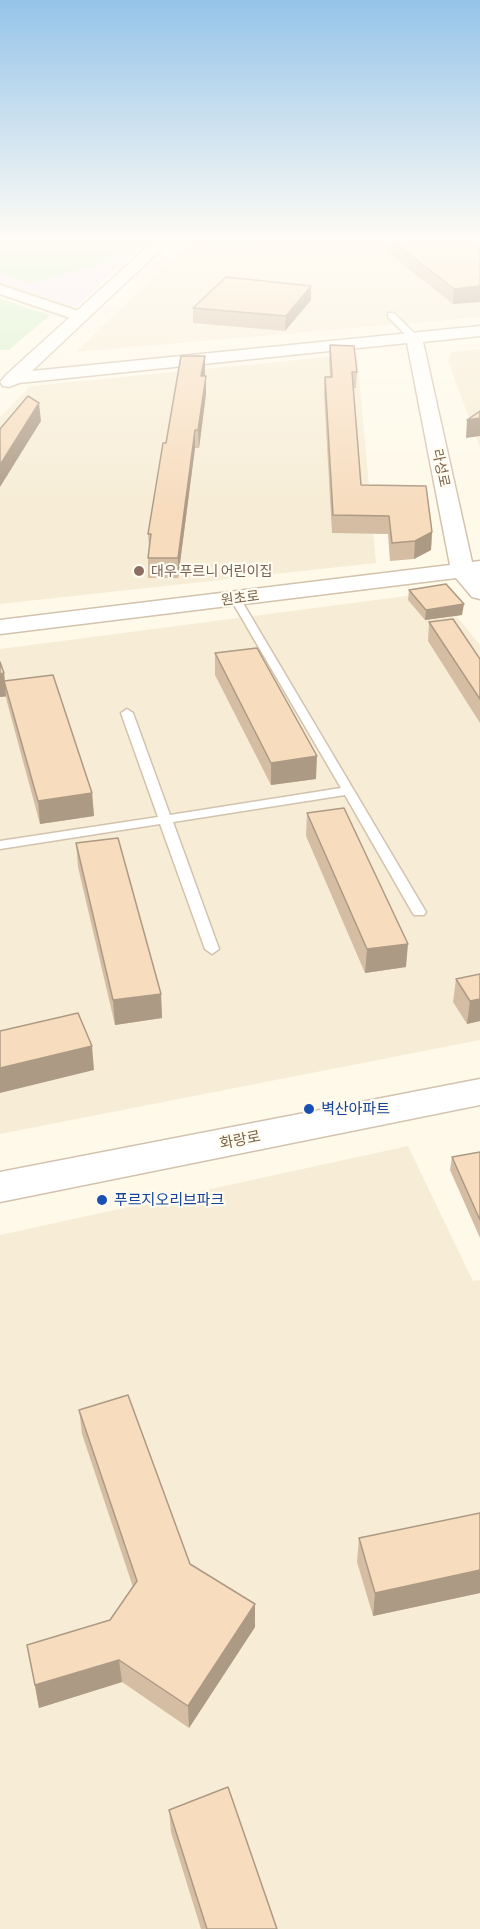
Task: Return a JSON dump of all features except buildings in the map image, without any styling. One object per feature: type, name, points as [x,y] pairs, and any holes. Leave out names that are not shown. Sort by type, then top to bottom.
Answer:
[{"type":"street","points":[[6,384],[65,329]]},
{"type":"street","points":[[6,384],[480,331]]},
{"type":"street","name":"라성로","points":[[414,338],[471,569],[480,592]]},
{"type":"street","name":"원초로","points":[[0,627],[471,569]]},
{"type":"street","name":"화랑로","points":[[0,1187],[480,1092]]},
{"type":"lane","points":[[405,329],[414,338]]},
{"type":"lane","points":[[235,598],[418,912]]},
{"type":"lane","points":[[127,713],[212,950]]},
{"type":"lane","points":[[0,845],[349,791]]},
{"type":"shaded area","points":[[100,329],[341,329],[76,352]]},
{"type":"shaded area","points":[[480,349],[480,448],[448,361],[451,352]]},
{"type":"shaded area","points":[[357,354],[376,563],[0,604],[0,417],[30,386]]},
{"type":"shaded area","points":[[437,592],[480,645],[480,1040],[0,1134],[0,649]]},
{"type":"shaded area","points":[[408,1146],[473,1281],[480,1280],[480,1929],[0,1929],[0,1235]]},
{"type":"green space","points":[[0,329],[34,329],[9,350],[0,350]]},
{"type":"place","name":"대우 푸르니 어린이집","points":[[139,571]]},
{"type":"place","name":"벽산아파트","points":[[309,1109]]},
{"type":"place","name":"푸르지오리브파크","points":[[102,1200]]}]
